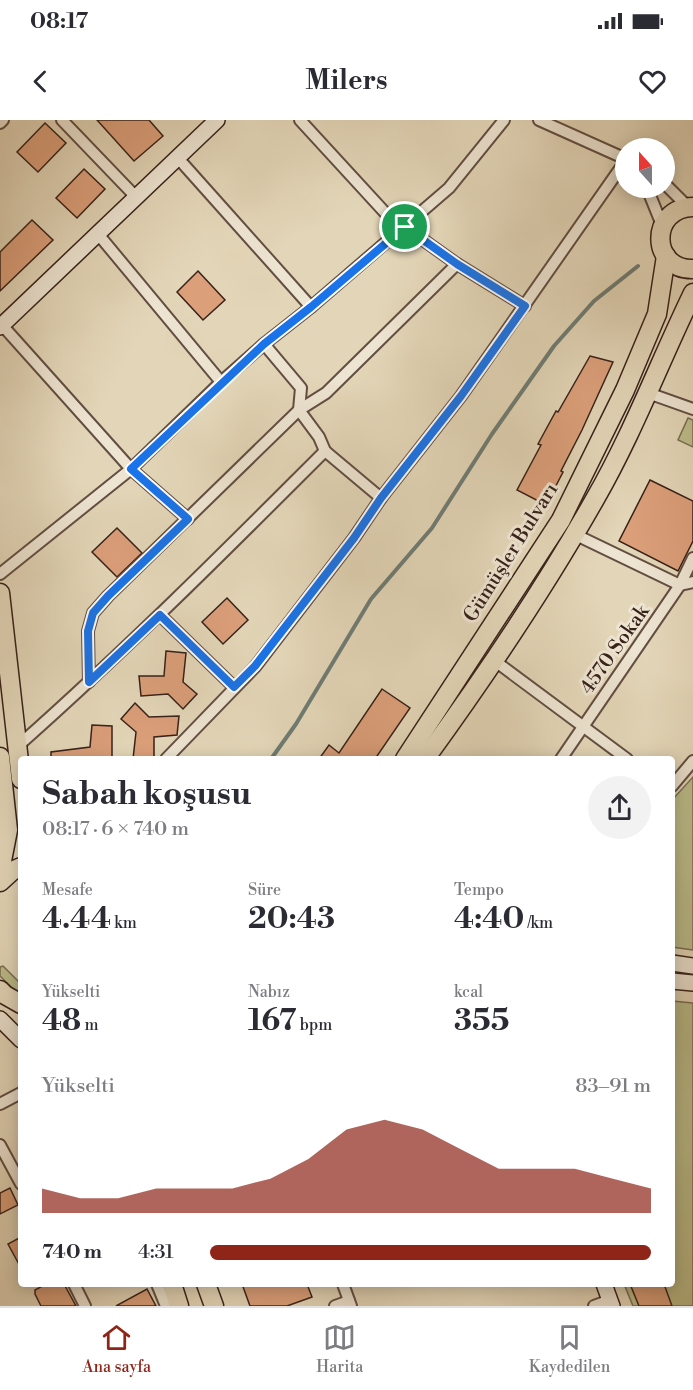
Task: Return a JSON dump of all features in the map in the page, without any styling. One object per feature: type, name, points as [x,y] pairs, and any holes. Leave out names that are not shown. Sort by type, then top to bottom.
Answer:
[{"type":"main road","points":[[662,225],[675,211],[690,207]]},
{"type":"main road","name":"Gümüşler Bulvarı","points":[[407,756],[561,520],[625,390],[657,314],[666,256],[660,238],[662,225]]},
{"type":"main road","points":[[666,256],[675,265],[693,269]]},
{"type":"main road","points":[[427,756],[495,661],[596,498],[648,393],[693,293]]},
{"type":"main road","points":[[0,593],[20,752]]},
{"type":"main road","points":[[0,756],[2,802],[8,830],[0,871]]},
{"type":"main road","points":[[0,882],[18,869]]},
{"type":"main road","points":[[0,990],[18,1002]]},
{"type":"main road","points":[[173,1287],[179,1306]]},
{"type":"main road","points":[[207,1287],[214,1306]]},
{"type":"street","points":[[0,123],[3,120]]},
{"type":"street","points":[[62,120],[136,197]]},
{"type":"street","points":[[188,519],[131,469],[1,326],[217,120]]},
{"type":"street","points":[[300,120],[403,228],[525,306]]},
{"type":"street","points":[[0,574],[131,469],[220,382],[449,188],[504,120]]},
{"type":"street","points":[[539,120],[615,154]]},
{"type":"street","points":[[177,157],[311,307]]},
{"type":"street","points":[[169,756],[255,666],[354,538],[381,498],[461,396],[615,175]]},
{"type":"street","points":[[675,193],[690,207]]},
{"type":"street","points":[[651,198],[662,225]]},
{"type":"street","points":[[98,234],[220,382]]},
{"type":"street","points":[[89,682],[88,631],[93,613],[299,410],[326,393],[457,264]]},
{"type":"street","points":[[264,344],[301,388],[299,410],[319,437],[325,451],[381,498]]},
{"type":"street","points":[[648,393],[693,409]]},
{"type":"street","points":[[20,752],[325,451]]},
{"type":"street","points":[[574,534],[680,585],[693,582]]},
{"type":"street","name":"4570 Sokak","points":[[563,756],[680,585],[693,558]]},
{"type":"street","points":[[160,615],[234,687]]},
{"type":"street","points":[[495,661],[623,756]]},
{"type":"street","points":[[675,782],[693,761]]},
{"type":"street","points":[[675,963],[693,966]]},
{"type":"street","points":[[675,981],[693,983]]},
{"type":"street","points":[[0,1019],[18,1037]]},
{"type":"street","points":[[0,1104],[18,1095]]},
{"type":"street","points":[[0,1145],[18,1178]]},
{"type":"street","points":[[76,1287],[85,1306]]},
{"type":"street","points":[[158,1287],[166,1306]]},
{"type":"street","points":[[335,1306],[350,1303],[344,1287]]},
{"type":"street","points":[[594,1306],[611,1303],[605,1287]]},
{"type":"green space","points":[[688,418],[693,420],[693,447],[678,440]]},
{"type":"green space","points":[[693,777],[693,950],[675,947],[675,797]]},
{"type":"green space","points":[[3,966],[18,981],[18,992],[0,976],[0,967]]},
{"type":"green space","points":[[675,1001],[693,1003],[693,1306],[633,1306],[625,1287],[675,1287]]},
{"type":"building","points":[[97,120],[149,120],[163,136],[134,161]]},
{"type":"building","points":[[45,123],[66,143],[38,172],[17,152]]},
{"type":"building","points":[[84,169],[105,189],[77,218],[56,198]]},
{"type":"building","points":[[32,220],[53,240],[0,291],[0,252]]},
{"type":"building","points":[[198,271],[225,300],[203,320],[177,292]]},
{"type":"building","points":[[590,356],[613,362],[546,505],[517,490],[541,445],[538,444]]},
{"type":"building","points":[[650,480],[693,501],[693,541],[678,571],[619,541]]},
{"type":"building","points":[[117,528],[142,553],[117,577],[92,552]]},
{"type":"building","points":[[227,598],[248,620],[223,644],[202,622]]},
{"type":"building","points":[[166,651],[186,653],[183,682],[197,694],[183,709],[168,694],[141,696],[139,676],[164,676]]},
{"type":"building","points":[[382,689],[410,708],[377,756],[321,756],[329,745],[339,753]]},
{"type":"building","points":[[135,703],[149,717],[179,716],[177,735],[154,737],[154,756],[133,756],[136,732],[121,719]]},
{"type":"building","points":[[92,725],[112,726],[112,756],[51,756],[51,752],[90,747]]},
{"type":"building","points":[[10,1188],[18,1205],[0,1214],[0,1193]]},
{"type":"building","points":[[18,1239],[18,1262],[8,1244]]},
{"type":"building","points":[[40,1287],[66,1287],[76,1306],[41,1306],[35,1290]]},
{"type":"building","points":[[243,1287],[308,1287],[312,1297],[287,1306],[250,1306]]},
{"type":"building","points":[[631,1287],[665,1287],[672,1306],[639,1306]]},
{"type":"building","points":[[147,1289],[156,1306],[116,1306]]},
{"type":"waterway","points":[[273,756],[296,724],[371,599],[432,528],[492,434],[554,346],[594,301],[638,266]]},
{"type":"route","points":[[405,227],[457,264],[525,306],[461,396],[381,498],[354,538],[255,666],[234,687],[160,615],[89,682],[88,631],[93,613],[188,519],[131,469],[220,382],[405,227]]}]
